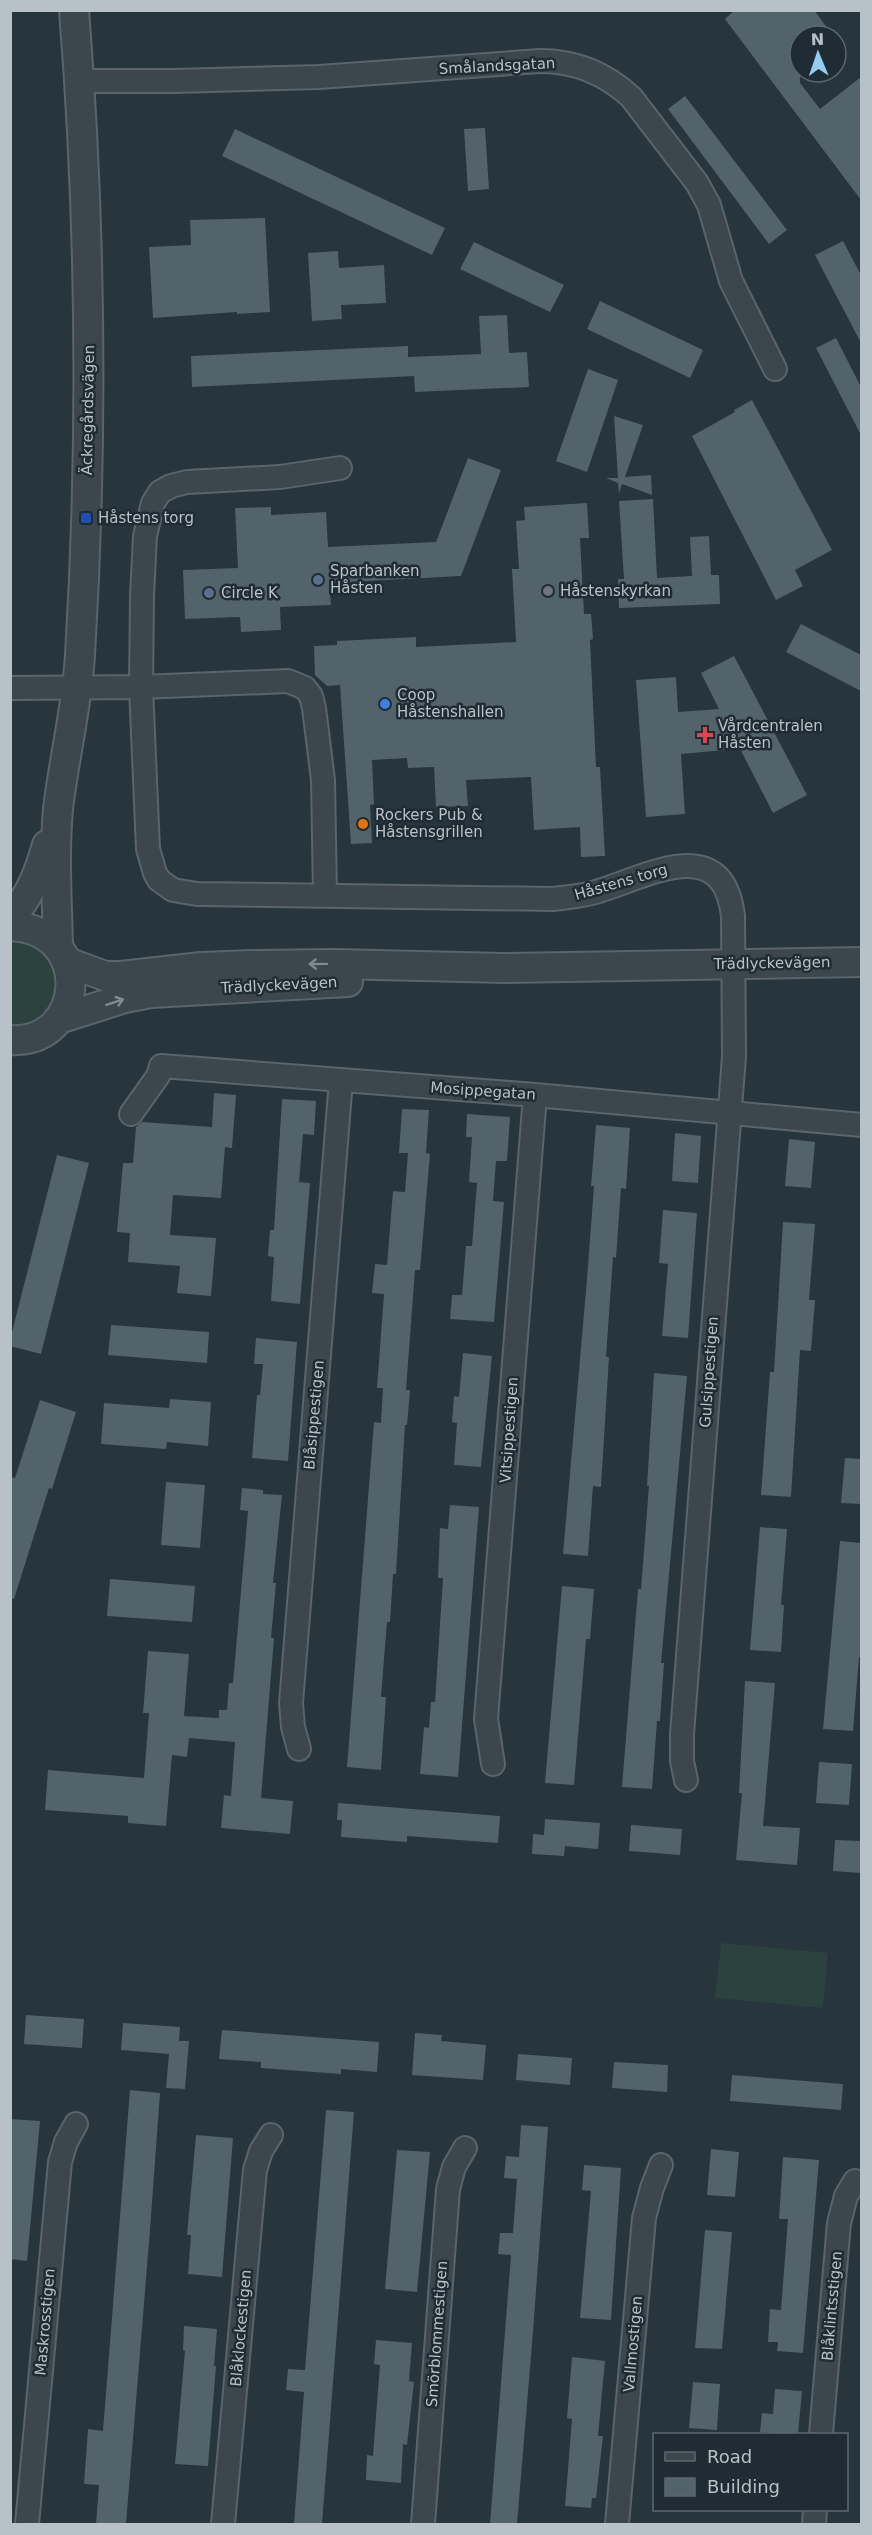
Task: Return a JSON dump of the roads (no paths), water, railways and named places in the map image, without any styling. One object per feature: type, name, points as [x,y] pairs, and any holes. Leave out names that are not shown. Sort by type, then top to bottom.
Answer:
[{"type":"street","name":"Äckregårdsvägen","points":[[59,1018],[71,992],[63,954],[56,864],[58,809],[77,688],[89,414],[86,192],[74,10]]},
{"type":"street","name":"Smålandsgatan","points":[[80,81],[309,77],[540,61],[557,61],[590,70],[620,87],[631,97],[698,183],[712,214],[730,281],[775,369]]},
{"type":"street","name":"Håstens torg","points":[[340,468],[280,477],[187,482],[171,486],[160,492],[153,503],[145,536],[141,687],[148,849],[159,880],[173,890],[197,894],[553,899],[601,890],[662,869],[676,866],[698,867],[717,878],[725,885],[728,892],[733,916],[734,963]]},
{"type":"street","points":[[10,688],[141,687],[288,681],[305,688],[314,708],[323,780],[325,895]]},
{"type":"street","name":"Äckregårdsvägen","points":[[10,919],[36,880],[58,809]]},
{"type":"street","name":"Trädlyckevägen","points":[[10,926],[37,930],[63,954],[105,976],[201,967],[264,965],[391,964],[503,968],[861,962]]},
{"type":"street","name":"Gulsippestigen","points":[[686,1780],[682,1761],[682,1734],[734,1056],[734,963]]},
{"type":"street","name":"Trädlyckevägen","points":[[59,1018],[125,998],[168,991],[362,981],[503,968]]},
{"type":"street","points":[[16,1045],[44,1032],[59,1018]]},
{"type":"street","name":"Mosippegatan","points":[[131,1114],[158,1076],[161,1066],[535,1095],[861,1125]]},
{"type":"street","name":"Blåsippestigen","points":[[299,1749],[293,1727],[291,1703],[341,1080]]},
{"type":"street","name":"Vitsippestigen","points":[[493,1764],[486,1719],[535,1095]]},
{"type":"street","name":"Maskrosstigen","points":[[27,2524],[60,2162],[66,2142],[76,2124]]},
{"type":"street","name":"Blåklockestigen","points":[[223,2524],[255,2170],[261,2151],[271,2135]]},
{"type":"street","name":"Smörblommestigen","points":[[423,2524],[448,2189],[454,2167],[465,2148]]},
{"type":"street","name":"Vallmostigen","points":[[617,2524],[644,2218],[661,2165]]},
{"type":"street","name":"Blåklintsstigen","points":[[821,2433],[839,2223],[846,2196],[855,2181]]},
{"type":"place","name":"Håstens torg","points":[[86,518]]},
{"type":"place","name":"Sparbanken Håsten","points":[[318,580]]},
{"type":"place","name":"Håstenskyrkan","points":[[548,591]]},
{"type":"place","name":"Circle K","points":[[209,593]]},
{"type":"place","name":"Coop Håstenshallen","points":[[385,704]]},
{"type":"place","name":"Vårdcentralen Håsten","points":[[705,735]]},
{"type":"place","name":"Rockers Pub & Håstensgrillen","points":[[363,824]]}]
